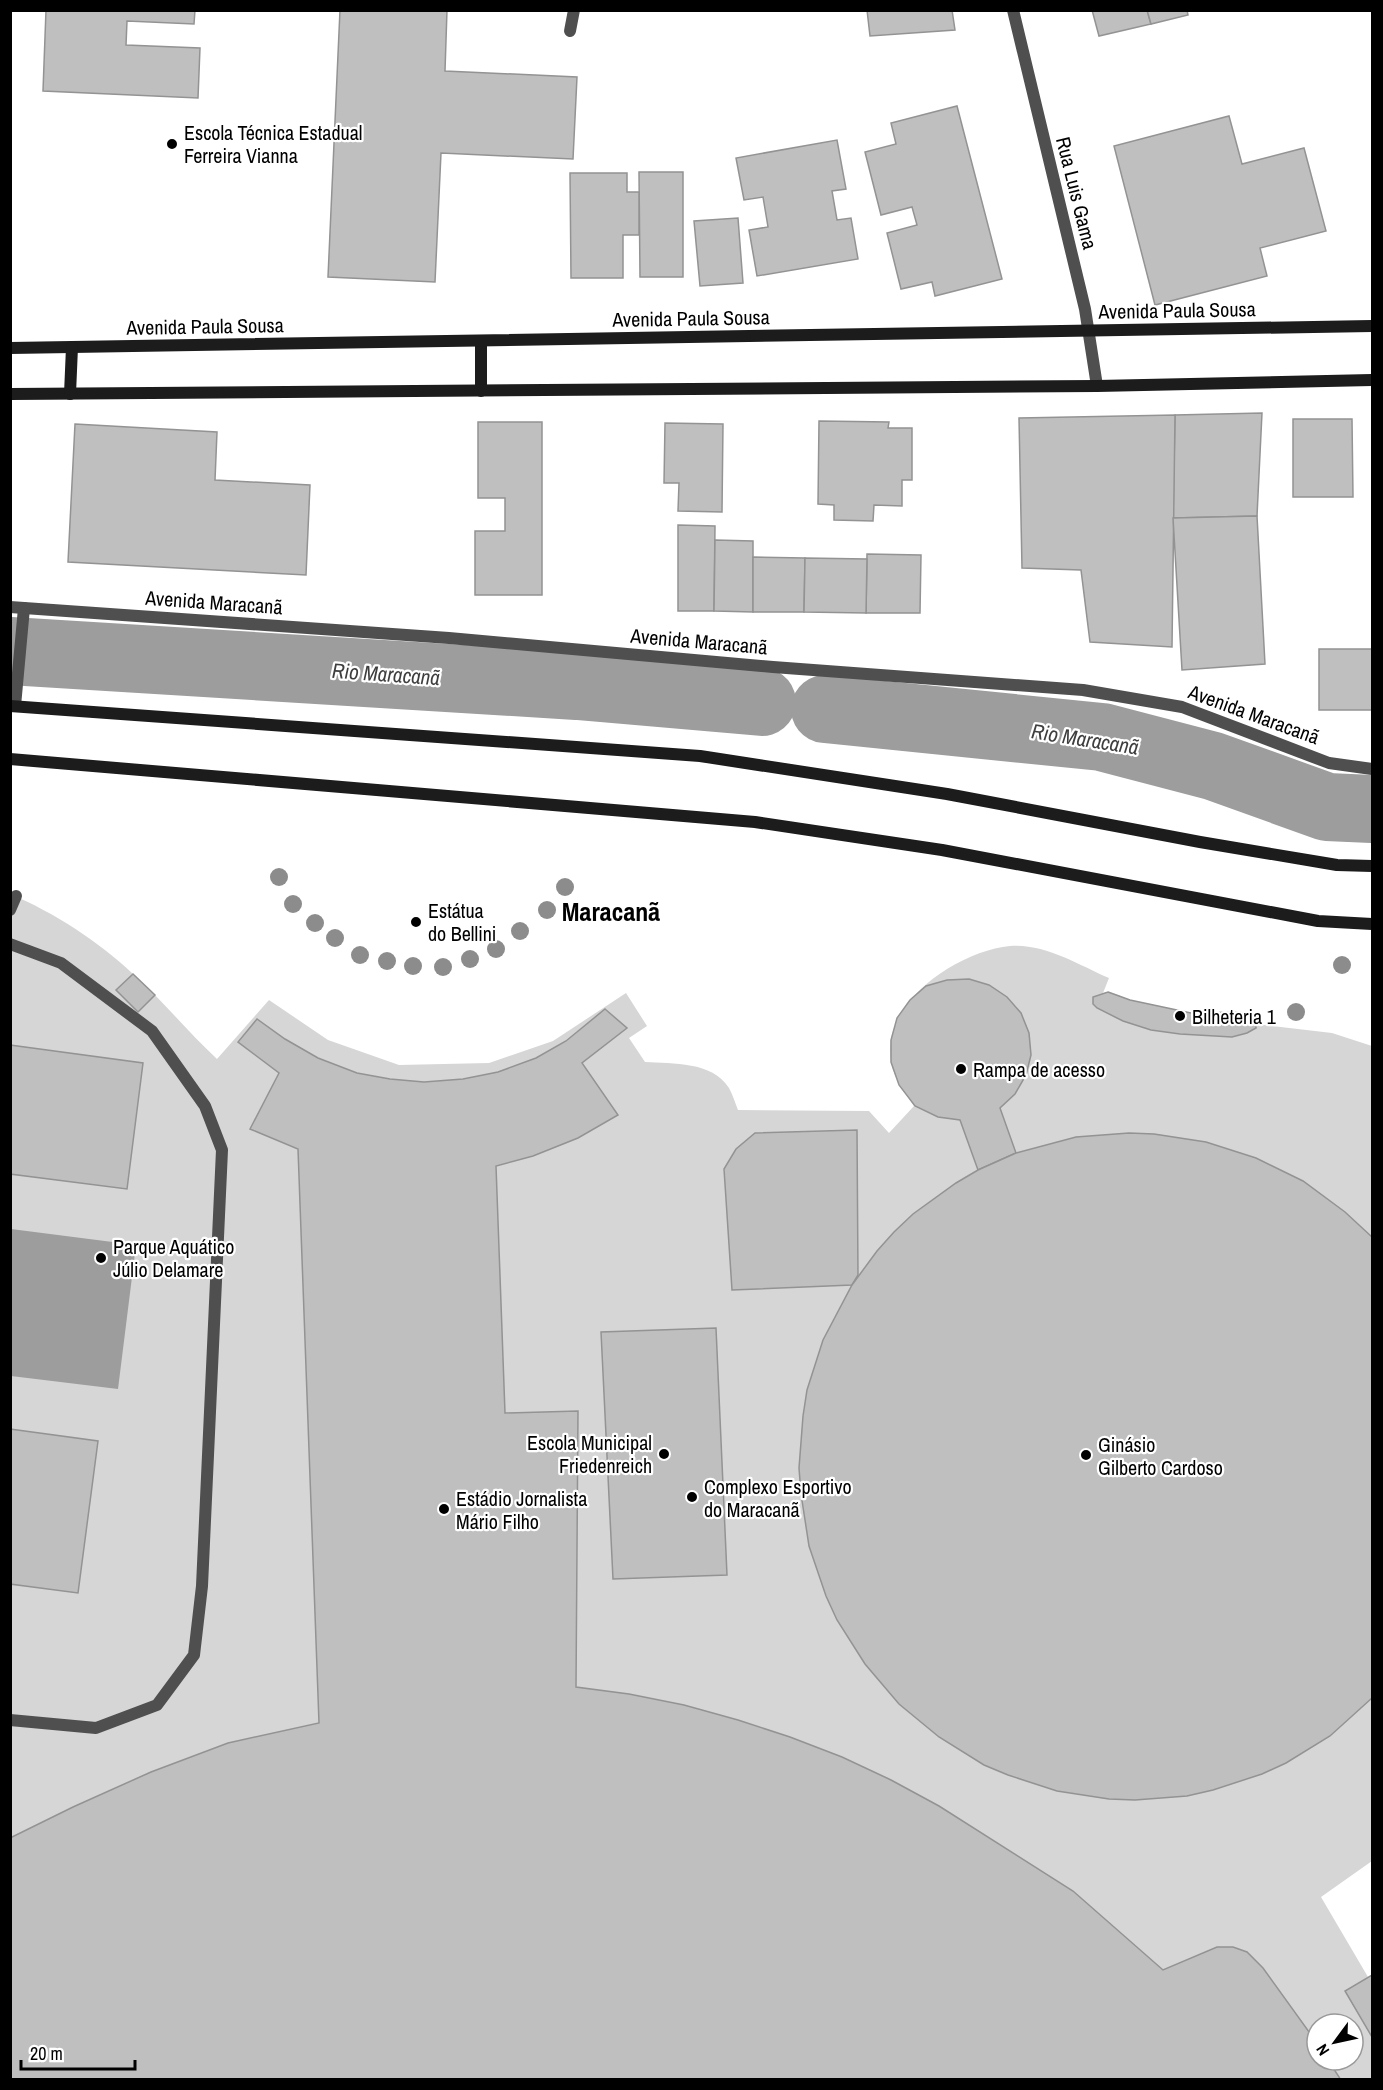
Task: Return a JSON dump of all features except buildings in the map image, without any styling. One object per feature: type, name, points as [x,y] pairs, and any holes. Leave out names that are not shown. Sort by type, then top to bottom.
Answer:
[{"type":"street","points":[[570,31],[574,10]]},
{"type":"street","name":"Rua Luis Gama","points":[[1012,10],[1089,331],[1097,386]]},
{"type":"street","name":"Avenida Paula Sousa","points":[[10,348],[1372,326]]},
{"type":"street","points":[[481,341],[482,391]]},
{"type":"street","points":[[70,394],[72,347]]},
{"type":"street","points":[[10,394],[1097,386],[1372,380]]},
{"type":"street","name":"Avenida Maracanã","points":[[10,607],[449,638],[773,667],[1083,690],[1182,706],[1329,763],[1372,769]]},
{"type":"street","points":[[24,608],[13,706],[700,756],[947,794],[1200,842],[1337,865],[1372,866]]},
{"type":"street","points":[[10,759],[755,822],[942,850],[1318,921],[1372,924]]},
{"type":"street","points":[[10,910],[16,896]]},
{"type":"street","points":[[10,944],[61,963],[152,1032],[205,1106],[222,1150],[202,1586],[194,1655],[157,1705],[96,1728],[10,1720]]},
{"type":"shaded area","name":"Complexo Esportivo do Maracanã","points":[[10,894],[59,919],[105,950],[144,984],[217,1059],[269,1000],[328,1040],[399,1065],[489,1063],[553,1041],[626,993],[647,1026],[629,1038],[645,1062],[679,1064],[702,1068],[713,1073],[729,1088],[738,1110],[869,1111],[889,1133],[914,1106],[897,1080],[891,1062],[891,1040],[898,1020],[910,1001],[947,969],[968,958],[1010,946],[1048,951],[1109,978],[1103,993],[1167,1010],[1198,1014],[1225,1012],[1242,1014],[1256,1024],[1332,1033],[1372,1046],[1372,1861],[1321,1897],[1368,1977],[1372,1975],[1372,2079],[11,2079]]},
{"type":"shaded area","points":[[11,1229],[136,1245],[118,1389],[11,1376]]},
{"type":"waterway","name":"Rio Maracanã","points":[[10,651],[577,686],[762,702]]},
{"type":"waterway","name":"Rio Maracanã","points":[[825,709],[1102,737],[1213,766],[1327,807],[1372,809]]},
{"type":"place","name":"Escola Técnica Estadual Ferreira Vianna","points":[[172,144]]},
{"type":"place","name":"Estátua do Bellini","points":[[416,922]]},
{"type":"place","name":"Bilheteria 1","points":[[1180,1016]]},
{"type":"place","name":"Rampa de acesso","points":[[961,1069]]},
{"type":"place","name":"Parque Aquático Júlio Delamare","points":[[101,1258]]},
{"type":"place","name":"Escola Municipal Friedenreich","points":[[664,1454]]},
{"type":"place","name":"Ginásio Gilberto Cardoso","points":[[1086,1455]]},
{"type":"place","name":"Complexo Esportivo do Maracanã","points":[[692,1497]]},
{"type":"place","name":"Estádio Jornalista Mário Filho","points":[[444,1509]]},
{"type":"district","name":"Maracanã","points":[[611,911]]}]
